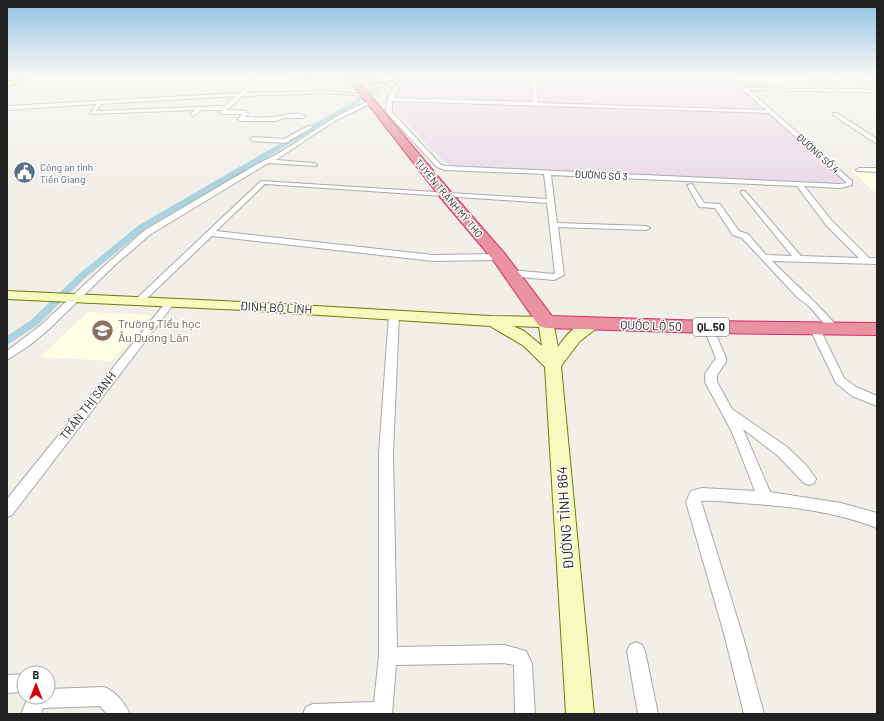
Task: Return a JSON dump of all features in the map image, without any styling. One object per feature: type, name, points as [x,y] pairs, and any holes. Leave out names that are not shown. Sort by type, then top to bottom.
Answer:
[{"type":"highway","name":"TUYẾN TRÁNH MỸ THO","points":[[381,110],[388,116],[421,154],[445,194],[499,257],[546,322]]},
{"type":"highway","name":"QUỐC LỘ 50","points":[[546,322],[708,327],[877,329]]},
{"type":"main road","name":"ĐINH BỘ LĨNH","points":[[7,295],[69,297],[491,321],[546,322]]},
{"type":"main road","points":[[491,321],[519,335],[529,342],[553,365],[570,341],[581,331],[593,324]]},
{"type":"main road","name":"ĐƯỜNG TỈNH 864","points":[[546,322],[553,365],[580,714]]},
{"type":"street","points":[[94,110],[92,113],[164,110]]},
{"type":"street","points":[[193,114],[198,110]]},
{"type":"street","points":[[224,110],[222,112],[245,113],[241,118],[244,119],[276,119],[285,116],[302,116]]},
{"type":"street","points":[[253,139],[285,141],[338,110]]},
{"type":"street","points":[[7,356],[31,338],[69,297],[148,232],[351,110]]},
{"type":"street","points":[[388,116],[389,110]]},
{"type":"street","name":"ĐƯỜNG SỐ 4","points":[[774,110],[850,182],[850,184]]},
{"type":"street","points":[[835,114],[877,142]]},
{"type":"street","name":"ĐƯỜNG SỐ 3","points":[[421,154],[444,168],[840,186],[850,184]]},
{"type":"street","points":[[268,161],[314,165]]},
{"type":"street","points":[[859,170],[877,170]]},
{"type":"street","points":[[510,273],[554,277],[560,275],[554,225],[549,201],[547,173]]},
{"type":"street","points":[[139,301],[263,182],[549,201]]},
{"type":"street","points":[[799,184],[829,223],[866,260]]},
{"type":"street","points":[[690,186],[702,205],[718,206],[736,233],[745,236],[800,295],[817,309],[834,329]]},
{"type":"street","points":[[743,192],[798,258]]},
{"type":"street","points":[[554,225],[646,228]]},
{"type":"street","points":[[210,232],[433,258],[499,257]]},
{"type":"street","points":[[764,258],[877,261]]},
{"type":"street","name":"TRẦN THỊ SANH","points":[[7,510],[170,303]]},
{"type":"street","points":[[313,714],[382,712],[388,656],[386,453],[394,315]]},
{"type":"street","points":[[708,327],[721,358],[720,362],[711,374],[711,382],[738,432],[765,498]]},
{"type":"street","points":[[815,329],[844,386],[860,395],[877,401]]},
{"type":"street","points":[[727,412],[786,454],[796,463],[809,479]]},
{"type":"street","points":[[754,714],[734,637],[692,502],[696,495],[702,494],[765,498],[862,514],[877,521]]},
{"type":"street","points":[[636,651],[648,714]]},
{"type":"street","points":[[388,656],[504,654],[520,657],[523,664],[525,714]]},
{"type":"street","points":[[56,701],[104,696],[120,714]]},
{"type":"shaded area","points":[[395,110],[765,110],[843,180],[842,182],[834,183],[450,166],[438,156]]},
{"type":"shaded area","points":[[851,170],[877,171],[877,194]]},
{"type":"shaded area","name":"Trường Tiểu học Âu Dương Lân","points":[[88,312],[151,315],[112,361],[40,357]]},
{"type":"waterway","points":[[7,341],[35,322],[82,276],[142,227],[344,110]]},
{"type":"place","name":"Công an tỉnh Tiền Giang","points":[[24,173]]},
{"type":"place","name":"Trường Tiểu học Âu Dương Lân","points":[[102,331]]}]
